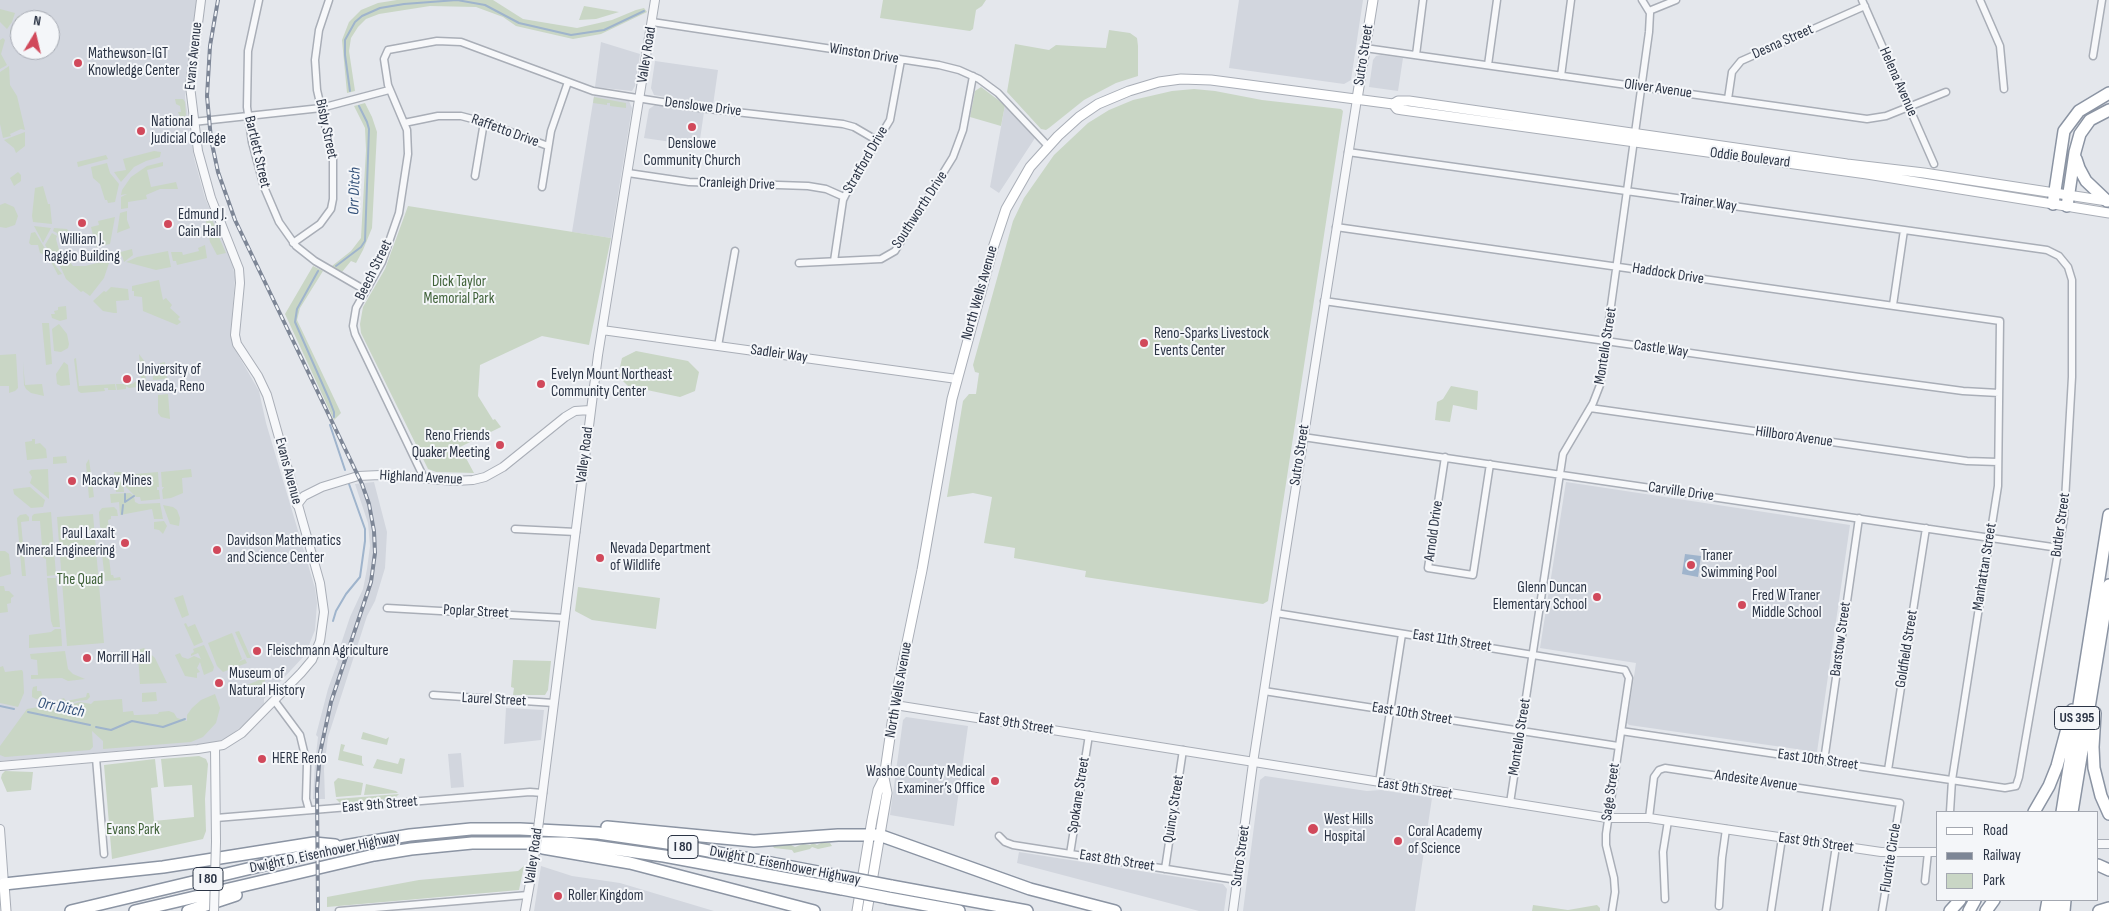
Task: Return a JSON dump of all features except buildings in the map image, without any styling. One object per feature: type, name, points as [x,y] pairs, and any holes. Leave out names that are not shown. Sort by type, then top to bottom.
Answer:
[{"type":"highway","points":[[2054,198],[2062,140],[2069,123],[2079,110],[2109,93]]},
{"type":"highway","points":[[2068,201],[2075,152],[2080,134],[2085,126],[2097,116],[2109,110]]},
{"type":"highway","points":[[2075,152],[2082,175],[2108,201]]},
{"type":"highway","name":"US 395","points":[[2072,811],[2098,624],[2109,515]]},
{"type":"highway","name":"US 395","points":[[2062,811],[2098,624],[2109,585]]},
{"type":"highway","points":[[2035,811],[2049,786],[2060,757],[2098,624]]},
{"type":"highway","points":[[2098,624],[2100,680],[2094,726],[2093,758],[2098,787],[2109,814]]},
{"type":"highway","points":[[520,829],[564,823],[754,841],[874,834],[1030,889],[1115,911]]},
{"type":"highway","name":"Dwight D. Eisenhower Highway","points":[[71,911],[344,846],[410,835],[470,829],[520,829],[567,830],[625,837],[1027,911]]},
{"type":"highway","points":[[522,842],[551,850],[630,863],[814,911]]},
{"type":"highway","name":"Dwight D. Eisenhower Highway","points":[[135,911],[374,855],[472,843],[522,842],[566,843],[664,856],[959,911]]},
{"type":"highway","points":[[4,884],[163,867],[314,843],[344,846]]},
{"type":"highway","points":[[188,911],[290,876]]},
{"type":"highway","points":[[1950,911],[1959,901]]},
{"type":"highway","points":[[2099,911],[2109,908]]},
{"type":"main road","name":"Sutro Street","points":[[1357,99],[1373,0]]},
{"type":"main road","name":"North Wells Avenue","points":[[867,911],[878,790],[884,778],[894,705],[922,570],[957,379],[1001,221],[1024,176],[1048,146],[1079,117],[1098,104],[1129,91],[1170,81],[1211,80],[1357,99]]},
{"type":"main road","name":"Oddie Boulevard","points":[[1357,99],[1393,104],[1402,100],[1634,132],[2054,198],[2109,213]]},
{"type":"main road","name":"Oddie Boulevard","points":[[1393,104],[1397,109],[1403,110],[2054,198]]},
{"type":"main road","name":"Oddie Boulevard","points":[[2068,201],[2108,201]]},
{"type":"main road","name":"North Wells Avenue","points":[[857,911],[874,834]]},
{"type":"main road","points":[[4,884],[6,911]]},
{"type":"street","name":"Evans Avenue","points":[[201,0],[190,78],[190,100],[208,189],[240,274],[236,341],[258,376],[267,395],[322,592],[324,612],[322,632],[312,660],[238,736],[215,747]]},
{"type":"street","name":"Bartlett Street","points":[[259,0],[248,51],[248,115],[252,142],[264,188],[279,222],[293,243],[315,261],[365,290]]},
{"type":"street","name":"Bisby Street","points":[[293,243],[320,224],[331,209],[333,199],[333,159],[316,82],[315,60],[319,30],[329,0]]},
{"type":"street","name":"Valley Road","points":[[526,911],[543,793],[590,410],[641,98],[655,0]]},
{"type":"street","points":[[1416,55],[1423,0]]},
{"type":"street","points":[[1488,65],[1497,0]]},
{"type":"street","points":[[1561,76],[1571,0]]},
{"type":"street","points":[[1642,0],[1649,12],[1676,0]]},
{"type":"street","points":[[1980,0],[2000,46],[2004,89]]},
{"type":"street","points":[[2093,56],[2102,0]]},
{"type":"street","name":"Desna Street","points":[[1728,99],[1732,72],[1741,61],[1863,3]]},
{"type":"street","name":"Helena Avenue","points":[[1863,3],[1934,164]]},
{"type":"street","name":"Montello Street","points":[[1510,803],[1563,454],[1567,444],[1590,408],[1600,385],[1618,267],[1634,132],[1642,87],[1649,32],[1649,12]]},
{"type":"street","name":"Winston Drive","points":[[652,22],[949,67],[973,76],[998,93],[1048,146]]},
{"type":"street","name":"Denslowe Drive","points":[[385,53],[388,50],[423,43],[461,42],[593,91],[700,108],[843,124],[854,127],[878,141]]},
{"type":"street","name":"Oliver Avenue","points":[[1365,48],[1867,119],[1886,116],[1946,92]]},
{"type":"street","name":"Beech Street","points":[[385,53],[384,64],[389,90],[407,130],[409,145],[401,206],[382,262],[365,290],[353,318],[355,334],[424,478]]},
{"type":"street","name":"Stratford Drive","points":[[834,261],[844,197],[887,126],[892,112],[901,60]]},
{"type":"street","name":"Southworth Drive","points":[[799,263],[881,259],[895,251],[953,157],[963,130],[973,76]]},
{"type":"street","points":[[542,187],[554,120],[568,82]]},
{"type":"street","points":[[193,122],[321,108],[389,90]]},
{"type":"street","name":"Sutro Street","points":[[1234,911],[1253,763],[1357,99]]},
{"type":"street","name":"Raffetto Drive","points":[[404,123],[426,117],[450,115],[470,118],[548,146]]},
{"type":"street","points":[[475,176],[484,122]]},
{"type":"street","name":"Trainer Way","points":[[1348,152],[2047,250],[2065,261]]},
{"type":"street","name":"Cranleigh Drive","points":[[628,173],[689,182],[808,186],[826,189],[844,197]]},
{"type":"street","name":"Haddock Drive","points":[[1336,227],[1706,281],[2000,321]]},
{"type":"street","points":[[1893,305],[1904,230]]},
{"type":"street","points":[[718,346],[725,295],[732,274],[735,250]]},
{"type":"street","name":"Butler Street","points":[[2016,786],[2059,548],[2066,489],[2072,377],[2072,280],[2065,261]]},
{"type":"street","name":"Castle Way","points":[[1324,301],[1964,391],[1999,393]]},
{"type":"street","name":"Manhattan Street","points":[[1950,811],[1952,780],[1998,486],[2000,321]]},
{"type":"street","name":"Sadleir Way","points":[[602,330],[957,379]]},
{"type":"street","name":"Hillboro Avenue","points":[[1590,408],[1966,461],[1998,462]]},
{"type":"street","name":"Highland Avenue","points":[[297,505],[304,496],[329,484],[350,478],[373,475],[466,481],[485,477],[508,464],[565,417],[575,411],[590,410]]},
{"type":"street","name":"Carville Drive","points":[[1303,437],[2059,548]]},
{"type":"street","name":"Arnold Drive","points":[[1445,457],[1428,568],[1473,575],[1490,464]]},
{"type":"street","name":"Barstow Street","points":[[1824,761],[1859,518]]},
{"type":"street","points":[[515,528],[576,532]]},
{"type":"street","name":"Goldfield Street","points":[[1888,770],[1926,528]]},
{"type":"street","name":"Poplar Street","points":[[387,608],[565,618]]},
{"type":"street","name":"East 11th Street","points":[[1276,613],[1622,668],[1628,673]]},
{"type":"street","points":[[1379,783],[1402,634]]},
{"type":"street","name":"Sage Street","points":[[1612,911],[1615,886],[1606,845],[1607,818],[1629,678],[1628,673]]},
{"type":"street","name":"East 10th Street","points":[[1264,691],[1618,746]]},
{"type":"street","name":"Laurel Street","points":[[433,696],[554,703]]},
{"type":"street","points":[[274,700],[300,735],[307,764],[306,799],[308,810]]},
{"type":"street","name":"East 9th Street","points":[[894,705],[1607,818],[1649,818],[1890,853],[1936,852]]},
{"type":"street","name":"East 10th Street","points":[[1621,731],[2005,788],[2016,786]]},
{"type":"street","name":"Spokane Street","points":[[1070,854],[1089,735]]},
{"type":"street","points":[[0,766],[215,747],[216,842],[214,911]]},
{"type":"street","name":"Quincy Street","points":[[1165,869],[1183,750]]},
{"type":"street","points":[[96,758],[104,854]]},
{"type":"street","name":"Andesite Avenue","points":[[1649,818],[1654,777],[1659,770],[1665,768],[1900,802],[1900,804]]},
{"type":"street","name":"East 9th Street","points":[[216,818],[530,792],[543,793]]},
{"type":"street","name":"Fluorite Circle","points":[[1882,911],[1890,853],[1900,804]]},
{"type":"street","points":[[1665,899],[1663,852],[1668,821]]},
{"type":"street","points":[[0,829],[4,884]]},
{"type":"street","points":[[1719,906],[1726,830]]},
{"type":"street","name":"East 8th Street","points":[[999,836],[1005,842],[1013,845],[1237,880]]},
{"type":"street","points":[[1771,911],[1782,838]]},
{"type":"street","points":[[1826,911],[1836,846]]},
{"type":"street","points":[[1925,882],[1928,852]]},
{"type":"street","points":[[339,911],[528,895]]},
{"type":"shaded area","name":"University of Nevada, Reno","points":[[0,0],[197,0],[189,51],[185,97],[194,158],[205,198],[232,262],[235,277],[231,331],[233,346],[259,391],[266,423],[315,588],[317,603],[315,630],[305,655],[264,699],[264,704],[241,727],[227,738],[213,743],[0,761]]},
{"type":"shaded area","points":[[1239,0],[1363,0],[1351,80],[1344,84],[1229,68]]},
{"type":"shaded area","points":[[601,42],[640,54],[635,86],[632,91],[595,87]]},
{"type":"shaded area","points":[[1376,56],[1403,58],[1398,91],[1369,87],[1373,60]]},
{"type":"shaded area","points":[[655,61],[718,70],[713,105],[654,95],[651,88]]},
{"type":"shaded area","points":[[594,96],[629,101],[632,108],[611,238],[572,232]]},
{"type":"shaded area","points":[[655,105],[704,112],[699,146],[644,138],[649,109]]},
{"type":"shaded area","points":[[1005,105],[1035,138],[999,193],[990,187]]},
{"type":"shaded area","points":[[374,482],[387,532],[385,568],[375,601],[367,616],[328,737],[324,769],[325,799],[313,799],[318,737],[316,735],[328,689],[338,661],[336,659],[350,617],[363,589],[367,569],[370,546],[368,523],[355,484]]},
{"type":"shaded area","name":"Fred W Traner Middle School","points":[[1566,482],[1850,525],[1817,752],[1629,725],[1627,723],[1636,663],[1540,648]]},
{"type":"shaded area","points":[[506,708],[544,710],[541,740],[504,744]]},
{"type":"shaded area","points":[[906,717],[968,726],[954,826],[890,815],[903,720]]},
{"type":"shaded area","points":[[461,753],[464,787],[451,788],[448,754]]},
{"type":"shaded area","points":[[1265,776],[1367,791],[1381,790],[1432,798],[1415,911],[1243,911],[1260,780]]},
{"type":"shaded area","points":[[1019,852],[1223,884],[1227,889],[1224,911],[1199,911],[1017,863]]},
{"type":"shaded area","points":[[541,866],[572,876],[620,883],[714,911],[534,911]]},
{"type":"green space","points":[[397,0],[493,0],[523,19],[577,28],[612,20],[644,8],[647,12],[601,34],[573,39],[516,26],[503,17],[476,7],[430,6],[379,14],[366,19],[351,38],[349,51],[355,91],[347,93],[342,40],[349,22],[361,10],[378,3]]},
{"type":"green space","points":[[883,0],[986,0],[976,10],[973,29],[970,31],[880,18]]},
{"type":"green space","points":[[584,6],[619,12],[596,19],[579,20]]},
{"type":"green space","points":[[0,9],[10,12],[10,25],[7,29],[0,22]]},
{"type":"green space","points":[[1109,30],[1130,33],[1137,38],[1138,76],[1116,83],[1084,100],[1049,128],[1046,130],[1041,129],[1007,92],[1015,44],[1049,50],[1056,45],[1106,48]]},
{"type":"green space","points":[[3,38],[5,40],[1,54],[7,65],[0,69],[0,40]]},
{"type":"green space","points":[[9,66],[10,85],[17,96],[25,130],[21,129],[10,134],[11,136],[3,138],[0,124],[0,72]]},
{"type":"green space","points":[[981,87],[1005,105],[1001,126],[970,117],[975,91]]},
{"type":"green space","name":"Reno-Sparks Livestock Events Center","points":[[1194,89],[1262,100],[1341,109],[1343,111],[1268,601],[1263,604],[1085,577],[1086,571],[1014,558],[1015,548],[984,543],[992,497],[973,493],[947,497],[963,401],[969,394],[976,394],[979,373],[975,372],[973,365],[1013,221],[1024,198],[1054,155],[1088,123],[1109,110],[1133,100],[1172,91]]},
{"type":"green space","points":[[594,97],[626,103],[626,108],[610,106],[610,103],[607,103],[607,105],[593,103]]},
{"type":"green space","points":[[175,99],[183,99],[185,102],[186,115],[181,119],[178,112],[181,112],[180,106],[176,104]]},
{"type":"green space","points":[[365,103],[377,132],[372,228],[356,263],[351,261],[342,272],[332,266],[351,251],[361,238],[366,150],[365,128],[354,106]]},
{"type":"green space","points":[[25,132],[25,146],[16,153],[14,148],[4,140]]},
{"type":"green space","points":[[154,151],[161,152],[160,157],[134,167],[121,182],[114,172],[126,170],[123,159]]},
{"type":"green space","points":[[106,155],[108,159],[78,167],[77,162]]},
{"type":"green space","points":[[163,162],[163,166],[147,170],[151,187],[176,182],[178,189],[160,189],[146,195],[147,199],[128,202],[128,208],[121,209],[121,197],[127,194],[121,195],[122,190],[131,177],[147,166]]},
{"type":"green space","points":[[107,163],[110,173],[119,184],[115,202],[108,203],[105,200],[100,184],[93,178],[91,167]]},
{"type":"green space","points":[[18,172],[21,175],[21,181],[14,186],[10,178]]},
{"type":"green space","points":[[43,186],[48,204],[50,204],[52,224],[33,222],[35,188]]},
{"type":"green space","points":[[5,203],[14,207],[18,216],[15,225],[6,228],[0,227],[0,205]]},
{"type":"green space","name":"Dick Taylor Memorial Park","points":[[408,206],[611,238],[589,345],[542,336],[480,365],[478,396],[493,420],[495,419],[501,427],[460,447],[474,473],[436,472],[428,469],[361,333],[360,324],[363,307],[385,269]]},
{"type":"green space","points":[[127,211],[127,220],[130,228],[117,233],[120,213]]},
{"type":"green space","points":[[115,217],[110,244],[96,247],[91,227],[99,225],[98,221]]},
{"type":"green space","points":[[212,219],[226,253],[217,255],[210,242],[206,221]]},
{"type":"green space","points":[[34,226],[51,228],[43,243],[40,237]]},
{"type":"green space","points":[[54,228],[67,229],[71,234],[59,238],[57,233],[53,231]]},
{"type":"green space","points":[[35,232],[62,274],[58,275],[48,256],[40,253],[38,245],[31,245],[29,243],[31,233]]},
{"type":"green space","points":[[52,233],[57,236],[56,239],[62,261],[68,260],[73,266],[85,266],[110,260],[104,278],[90,296],[83,291],[81,292],[66,279],[45,245]]},
{"type":"green space","points":[[205,245],[207,258],[177,265],[176,261],[173,261],[171,252],[182,252],[183,255],[199,251],[198,248]]},
{"type":"green space","points":[[132,249],[133,255],[124,262],[122,256],[117,256],[117,253]]},
{"type":"green space","points":[[168,251],[171,267],[156,270],[126,262],[137,257]]},
{"type":"green space","points":[[313,266],[323,271],[300,308],[297,320],[341,413],[334,420],[285,314]]},
{"type":"green space","points":[[159,280],[163,300],[166,298],[172,305],[170,308],[180,317],[178,319],[181,322],[177,325],[143,311],[142,297],[134,296],[134,291],[132,291],[132,286]]},
{"type":"green space","points":[[111,287],[128,289],[129,300],[116,301],[117,313],[103,311],[93,301]]},
{"type":"green space","points":[[66,306],[67,319],[60,321],[52,318],[51,314],[55,314],[54,311],[58,310],[58,307]]},
{"type":"green space","points":[[42,323],[49,323],[52,364],[46,365]]},
{"type":"green space","points":[[59,324],[67,334],[69,344],[68,348],[61,352],[54,351],[52,329]]},
{"type":"green space","points":[[636,351],[688,361],[699,372],[695,391],[680,397],[628,386],[618,376],[622,358]]},
{"type":"green space","points":[[16,354],[18,388],[9,393],[9,386],[0,386],[0,355]]},
{"type":"green space","points":[[139,354],[145,362],[146,386],[129,388],[126,386],[126,389],[117,390],[116,384],[132,384],[141,378]]},
{"type":"green space","points":[[76,358],[79,386],[115,384],[116,390],[104,388],[105,391],[81,393],[78,391],[74,359]]},
{"type":"green space","points":[[23,362],[25,385],[42,384],[44,396],[31,393],[26,389],[24,385]]},
{"type":"green space","points":[[64,362],[68,365],[70,385],[61,386],[57,384],[56,374]]},
{"type":"green space","points":[[165,362],[167,379],[153,380],[153,375],[160,363]]},
{"type":"green space","points":[[1451,386],[1478,391],[1477,410],[1453,405],[1450,422],[1435,420],[1437,402],[1443,399]]},
{"type":"green space","points":[[168,394],[170,419],[161,417],[158,413],[158,395]]},
{"type":"green space","points":[[32,439],[35,439],[35,444],[40,443],[46,449],[47,458],[27,460],[25,442],[32,441]]},
{"type":"green space","points":[[66,456],[67,463],[53,464],[53,457]]},
{"type":"green space","points":[[89,459],[94,497],[89,498],[86,464]]},
{"type":"green space","points":[[48,469],[49,499],[30,483],[32,477],[29,472],[31,470]]},
{"type":"green space","points":[[191,469],[192,477],[182,478],[183,493],[163,499],[162,490],[164,487],[162,487],[161,472]]},
{"type":"green space","points":[[114,472],[122,472],[124,492],[116,492]]},
{"type":"green space","points":[[158,472],[159,487],[157,487],[157,490],[159,490],[160,499],[141,501],[140,497],[136,497],[125,486],[123,475]]},
{"type":"green space","points":[[30,487],[45,500],[43,507],[31,508],[14,494],[13,489]]},
{"type":"green space","points":[[130,493],[134,496],[135,502],[139,504],[160,503],[163,519],[154,519],[152,509],[120,515],[119,502],[111,503],[110,494]]},
{"type":"green space","points":[[163,505],[177,510],[180,518],[179,526],[170,524]]},
{"type":"green space","points":[[114,507],[117,510],[118,516],[111,516],[111,519],[108,520],[109,532],[106,532],[100,527],[99,512],[102,508]]},
{"type":"green space","points":[[51,512],[56,575],[47,576],[46,559],[43,558],[40,521],[32,521],[32,516],[34,514]]},
{"type":"green space","points":[[26,514],[29,517],[29,521],[21,522],[26,576],[22,576],[17,518],[20,515]]},
{"type":"green space","name":"The Quad","points":[[93,514],[104,643],[67,646],[57,517]]},
{"type":"green space","points":[[164,521],[167,526],[163,534],[159,530],[154,529],[154,522]]},
{"type":"green space","points":[[0,551],[5,551],[9,554],[11,574],[0,577]]},
{"type":"green space","points":[[102,554],[109,558],[111,575],[114,578],[120,577],[121,580],[105,581]]},
{"type":"green space","points":[[47,578],[56,578],[60,627],[53,627],[51,621]]},
{"type":"green space","points":[[0,586],[4,586],[5,591],[9,591],[14,596],[11,598],[11,603],[7,604],[8,612],[0,613]]},
{"type":"green space","points":[[578,587],[660,598],[656,629],[592,620],[575,611]]},
{"type":"green space","points":[[183,595],[189,615],[182,618],[174,598]]},
{"type":"green space","points":[[186,623],[188,627],[195,624],[203,642],[194,646],[184,624]]},
{"type":"green space","points":[[55,629],[61,629],[62,646],[29,648],[29,635],[51,632]]},
{"type":"green space","points":[[239,631],[251,658],[247,658],[235,632]]},
{"type":"green space","points":[[232,633],[242,659],[238,662],[245,659],[247,663],[223,672],[217,666],[208,643]]},
{"type":"green space","points":[[204,645],[214,667],[213,671],[204,675],[200,662],[197,668],[200,672],[197,673],[197,678],[185,676],[175,655],[180,653],[182,657],[188,659],[194,656],[201,659],[198,653],[191,656],[191,654],[194,652],[193,649]]},
{"type":"green space","points":[[144,648],[155,658],[167,683],[140,684],[138,655],[131,655],[131,652]]},
{"type":"green space","points":[[65,651],[68,669],[73,674],[85,679],[68,681],[62,678],[31,679],[31,675],[38,675],[37,660],[31,659],[30,654]]},
{"type":"green space","points":[[513,660],[551,661],[548,690],[545,695],[513,695],[514,688],[511,687]]},
{"type":"green space","points":[[3,666],[5,672],[22,670],[23,672],[24,693],[18,707],[0,703],[0,667]]},
{"type":"green space","points":[[264,678],[265,681],[262,685],[239,694],[237,689]]},
{"type":"green space","points":[[37,686],[37,691],[41,691],[43,698],[36,699],[32,697],[33,687]]},
{"type":"green space","points":[[156,692],[157,701],[142,702],[142,693]]},
{"type":"green space","points":[[87,693],[89,693],[90,697],[87,700],[66,705],[59,705],[57,700],[64,698],[66,701],[86,697]]},
{"type":"green space","points":[[215,694],[220,708],[216,723],[203,737],[191,742],[103,749],[103,741],[92,731],[93,747],[90,750],[5,757],[0,755],[0,746],[27,709],[38,707],[46,711],[80,702],[91,704],[94,701],[122,699],[123,712],[133,711],[134,715],[138,715],[158,714],[159,712],[169,711],[174,713],[177,718],[187,721],[187,715],[192,708],[201,700]]},
{"type":"green space","points":[[363,732],[386,739],[389,737],[387,745],[361,739]]},
{"type":"green space","points":[[341,744],[345,745],[343,751],[362,756],[364,766],[338,760]]},
{"type":"green space","name":"Evans Park","points":[[199,756],[206,759],[208,764],[205,799],[206,831],[203,839],[112,859],[104,765],[155,759],[158,787],[151,788],[154,821],[194,817],[192,785],[164,787],[161,759]]},
{"type":"green space","points":[[400,758],[405,759],[402,774],[373,768],[377,759],[398,764]]},
{"type":"green space","points":[[5,771],[33,772],[31,790],[7,792],[1,778]]},
{"type":"green space","points":[[338,778],[363,783],[361,795],[336,797],[334,782]]},
{"type":"green space","points":[[366,784],[396,791],[398,793],[364,795]]},
{"type":"green space","points":[[399,794],[395,798],[340,803],[336,799]]},
{"type":"green space","points":[[813,843],[817,845],[830,843],[832,846],[818,849],[812,847],[794,853],[792,850],[774,848],[772,845],[789,844],[795,847]]},
{"type":"green space","points":[[524,866],[519,890],[327,907],[327,897],[419,880],[518,871]]},
{"type":"green space","points":[[1533,905],[1568,910],[1597,905],[1600,911],[1532,911]]},
{"type":"water","name":"Traner Swimming Pool","points":[[1685,554],[1701,556],[1698,577],[1682,574]]},
{"type":"waterway","name":"Orr Ditch","points":[[457,0],[485,5],[519,23],[571,35],[604,30],[644,11]]},
{"type":"waterway","name":"Orr Ditch","points":[[350,91],[345,40],[355,22],[362,16],[380,8],[457,0]]},
{"type":"waterway","name":"Orr Ditch","points":[[336,266],[361,247],[365,241],[369,129],[359,106]]},
{"type":"waterway","name":"Orr Ditch","points":[[318,271],[297,309],[295,322],[329,399],[334,417]]},
{"type":"waterway","name":"Orr Ditch","points":[[330,425],[345,470]]},
{"type":"waterway","name":"Orr Ditch","points":[[333,621],[336,611],[346,594],[360,577],[365,541],[365,529],[349,484]]},
{"type":"waterway","points":[[125,494],[125,502]]},
{"type":"waterway","points":[[125,502],[134,496]]},
{"type":"waterway","points":[[122,514],[123,505]]},
{"type":"waterway","name":"Orr Ditch","points":[[0,706],[14,709]]},
{"type":"waterway","name":"Orr Ditch","points":[[28,712],[90,725]]},
{"type":"waterway","name":"Orr Ditch","points":[[96,727],[111,730],[132,721],[163,727],[185,719]]},
{"type":"railway","points":[[218,0],[210,46],[207,96],[211,139],[218,172],[235,220],[362,484],[369,504],[374,531],[375,553],[371,582],[331,702],[320,753],[317,789],[318,911]]},
{"type":"place","name":"Mathewson-IGT Knowledge Center","points":[[78,63]]},
{"type":"place","name":"Denslowe Community Church","points":[[692,127]]},
{"type":"place","name":"National Judicial College","points":[[141,131]]},
{"type":"place","name":"William J. Raggio Building","points":[[82,223]]},
{"type":"place","name":"Edmund J. Cain Hall","points":[[168,224]]},
{"type":"place","name":"Reno-Sparks Livestock Events Center","points":[[1144,343]]},
{"type":"place","name":"University of Nevada, Reno","points":[[127,379]]},
{"type":"place","name":"Evelyn Mount Northeast Community Center","points":[[541,384]]},
{"type":"place","name":"Reno Friends Quaker Meeting","points":[[500,445]]},
{"type":"place","name":"Mackay Mines","points":[[72,481]]},
{"type":"place","name":"Paul Laxalt Mineral Engineering","points":[[125,543]]},
{"type":"place","name":"Davidson Mathematics and Science Center","points":[[217,550]]},
{"type":"place","name":"Nevada Department of Wildlife","points":[[600,558]]},
{"type":"place","name":"Traner Swimming Pool","points":[[1691,565]]},
{"type":"place","name":"Glenn Duncan Elementary School","points":[[1597,597]]},
{"type":"place","name":"Fred W Traner Middle School","points":[[1742,605]]},
{"type":"place","name":"Fleischmann Agriculture","points":[[257,651]]},
{"type":"place","name":"Morrill Hall","points":[[87,658]]},
{"type":"place","name":"Museum of Natural History","points":[[219,683]]},
{"type":"place","name":"HERE Reno","points":[[262,759]]},
{"type":"place","name":"Washoe County Medical Examiner’s Office","points":[[995,781]]},
{"type":"place","name":"West Hills Hospital","points":[[1313,829]]},
{"type":"place","name":"Coral Academy of Science","points":[[1398,841]]},
{"type":"place","name":"Roller Kingdom","points":[[558,896]]}]
